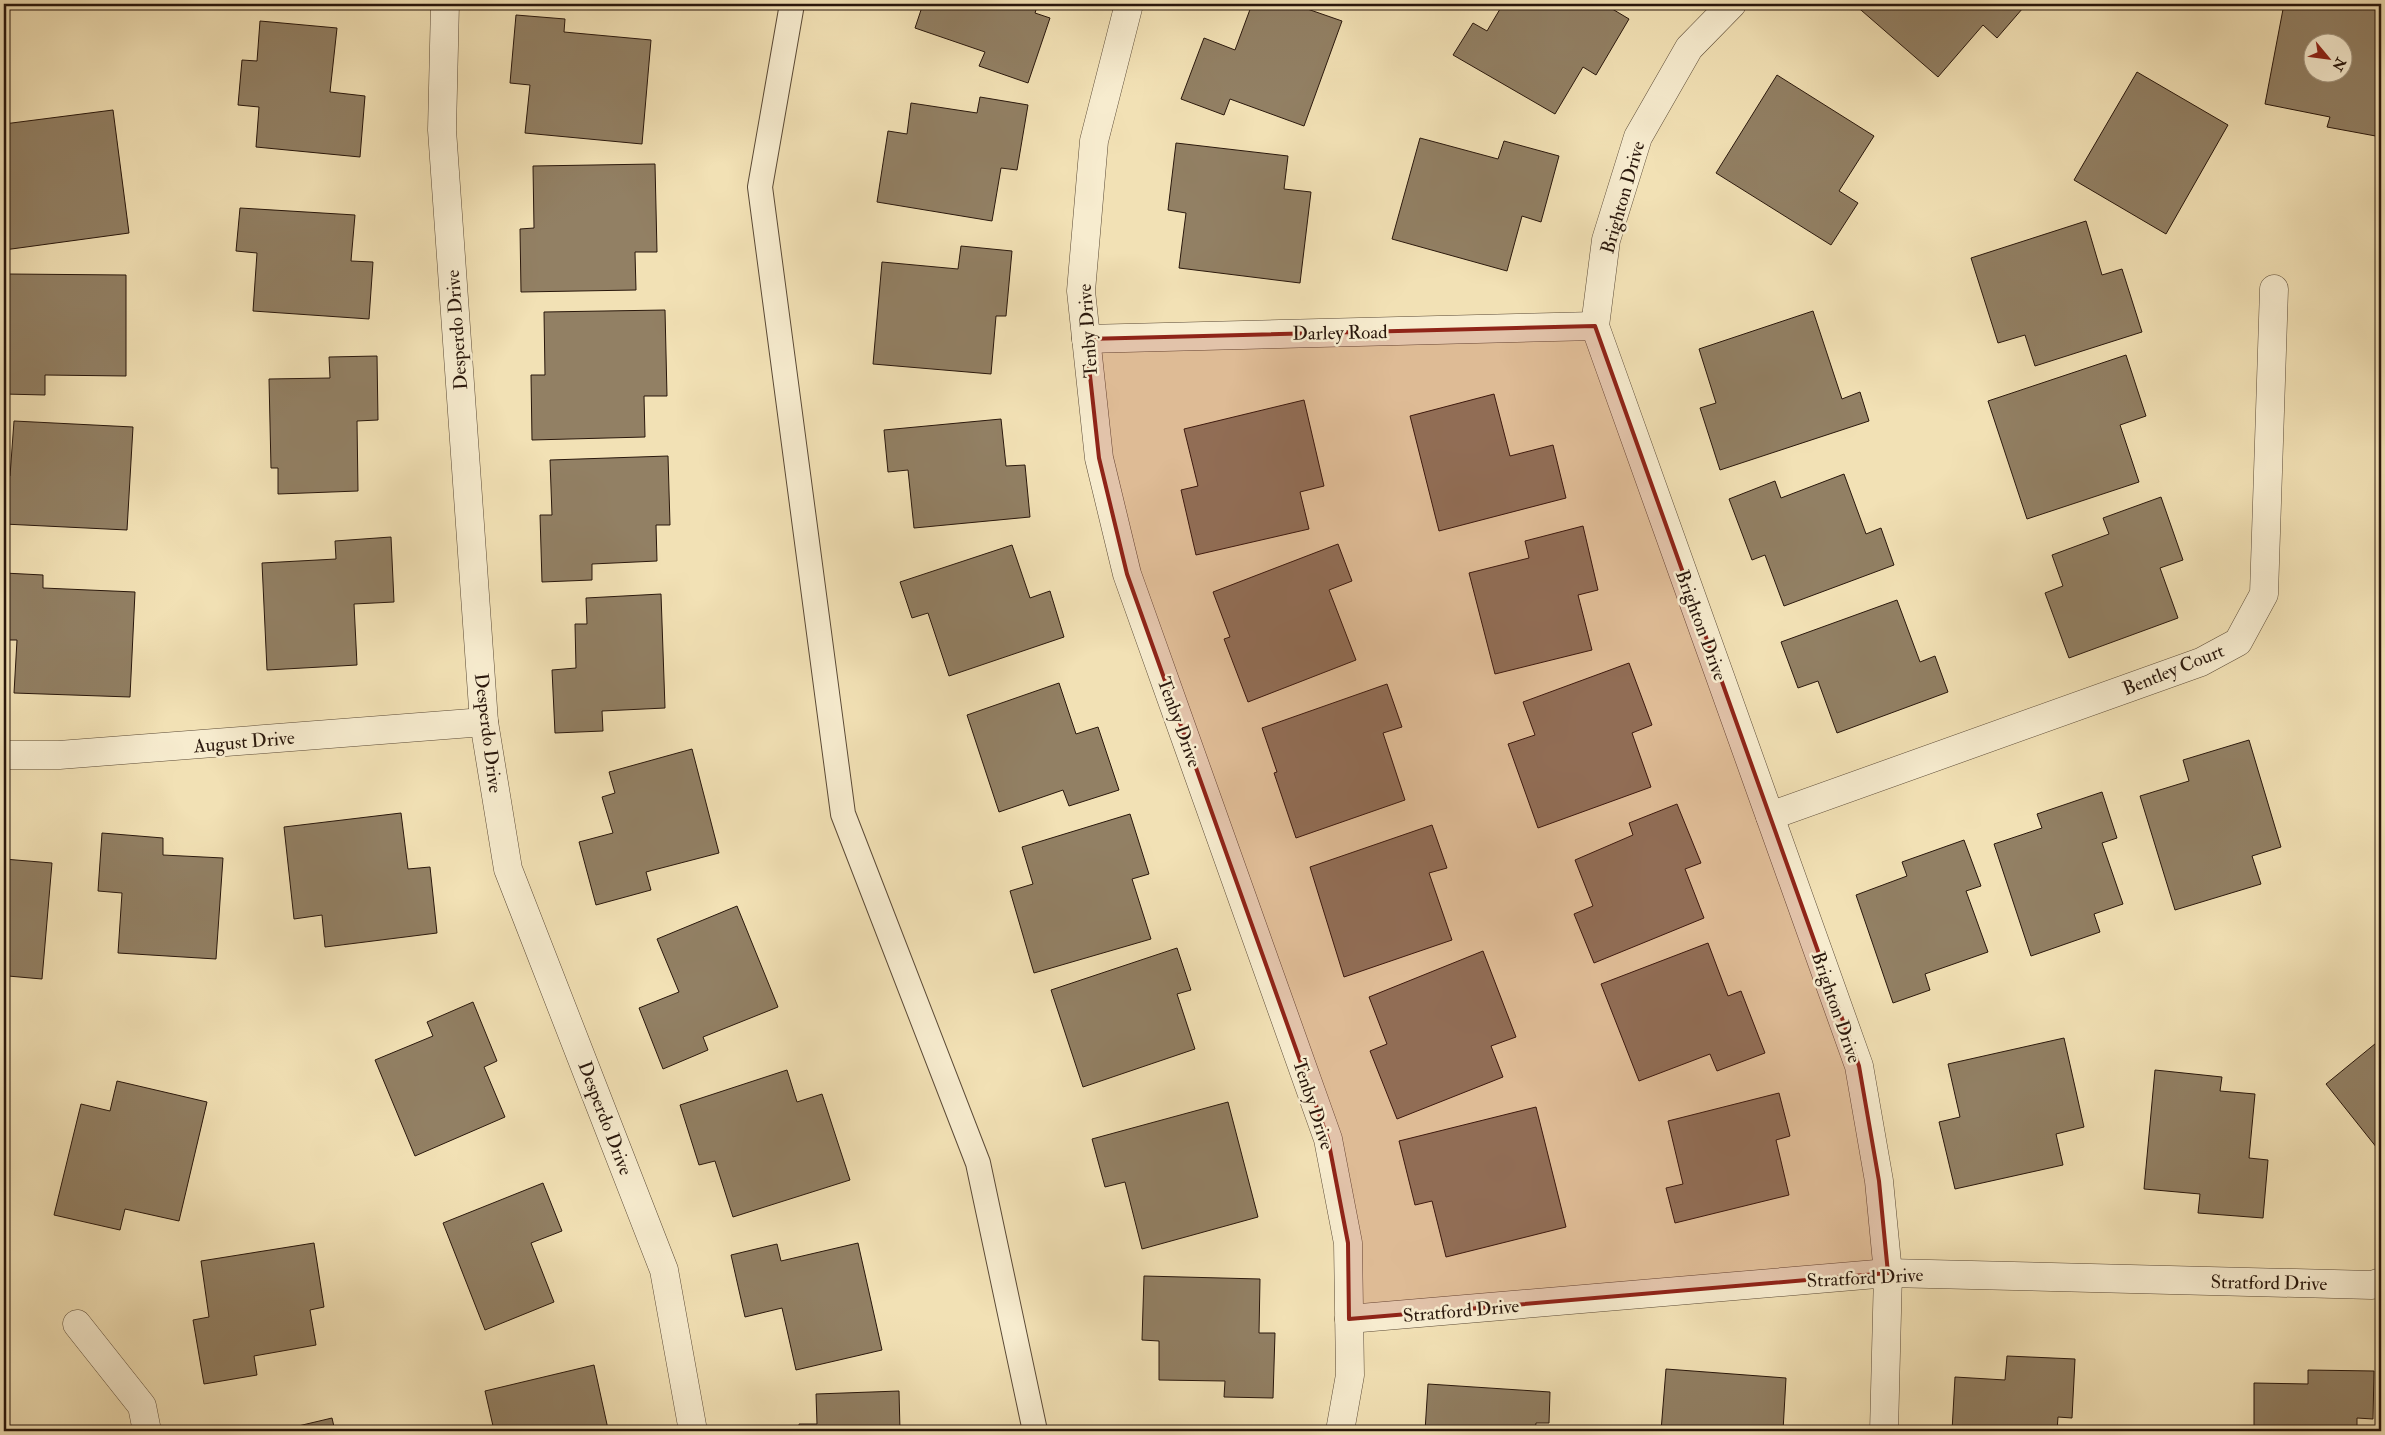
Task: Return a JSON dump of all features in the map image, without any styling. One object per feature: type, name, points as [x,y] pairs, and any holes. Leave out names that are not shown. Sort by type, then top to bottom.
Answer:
[{"type":"street","name":"Desperdo Drive","points":[[445,4],[442,130],[484,722],[508,869],[664,1270],[693,1431]]},
{"type":"street","name":"Tenby Drive","points":[[1130,4],[1094,141],[1081,292],[1099,458],[1127,574],[1328,1139],[1348,1244],[1350,1375],[1340,1431]]},
{"type":"street","name":"Brighton Drive","points":[[1732,4],[1689,48],[1638,137],[1606,240],[1595,326],[1859,1066],[1879,1181],[1888,1273],[1884,1431]]},
{"type":"street","name":"Bentley Court","points":[[1770,816],[2201,662],[2238,642],[2264,594],[2274,289]]},
{"type":"street","name":"Darley Road","points":[[1086,339],[1595,326]]},
{"type":"street","name":"August Drive","points":[[4,755],[59,755],[484,722]]},
{"type":"street","name":"Stratford Drive","points":[[1349,1319],[1888,1273],[2372,1284],[2381,1282]]},
{"type":"street","points":[[77,1324],[142,1406],[147,1431]]},
{"type":"lane","points":[[792,4],[760,186],[843,814],[978,1164],[1035,1431]]},
{"type":"highlighted area","points":[[1595,326],[1859,1066],[1879,1181],[1888,1273],[1349,1319],[1348,1243],[1328,1139],[1127,574],[1099,458],[1086,339]]},
{"type":"building","points":[[923,4],[1038,4],[1035,13],[1050,18],[1028,83],[979,66],[985,52],[915,28]]},
{"type":"building","points":[[1252,4],[1293,4],[1342,21],[1304,126],[1230,99],[1224,115],[1181,99],[1204,38],[1235,50]]},
{"type":"building","points":[[1503,4],[1573,4],[1577,6],[1578,4],[1604,4],[1629,19],[1596,75],[1583,67],[1555,114],[1453,55],[1473,23],[1487,31]]},
{"type":"building","points":[[1854,4],[2018,4],[2023,8],[1997,38],[1983,25],[1938,77]]},
{"type":"building","points":[[2284,4],[2381,4],[2381,137],[2327,127],[2330,117],[2265,104]]},
{"type":"building","points":[[516,15],[565,19],[564,32],[651,40],[642,144],[525,133],[530,85],[510,83]]},
{"type":"building","points":[[260,21],[337,28],[330,92],[365,96],[360,157],[256,147],[259,107],[238,105],[242,60],[257,61]]},
{"type":"building","points":[[2137,72],[2228,125],[2166,234],[2074,180]]},
{"type":"building","points":[[1777,75],[1874,136],[1839,191],[1858,203],[1831,245],[1716,173]]},
{"type":"building","points":[[980,97],[1028,105],[1017,170],[1001,168],[992,221],[877,202],[888,131],[907,134],[911,103],[977,113]]},
{"type":"building","points":[[113,110],[129,233],[4,250],[4,124]]},
{"type":"building","points":[[1420,138],[1498,159],[1504,141],[1559,156],[1541,222],[1522,216],[1507,271],[1392,239]]},
{"type":"building","points":[[1176,143],[1288,156],[1284,189],[1311,192],[1300,283],[1179,268],[1186,213],[1168,210]]},
{"type":"building","points":[[655,164],[657,252],[635,252],[636,290],[521,292],[520,229],[534,228],[533,166]]},
{"type":"building","points":[[240,208],[355,215],[351,261],[373,262],[369,319],[253,311],[257,253],[236,251]]},
{"type":"building","points":[[2086,221],[2102,275],[2122,269],[2142,332],[2035,366],[2025,335],[1998,343],[1971,258]]},
{"type":"building","points":[[961,246],[1012,251],[1006,316],[996,316],[991,374],[873,364],[882,262],[958,269]]},
{"type":"building","points":[[8,274],[126,275],[126,376],[45,375],[45,395],[4,394],[4,327],[8,327]]},
{"type":"building","points":[[665,310],[667,396],[644,396],[645,437],[532,440],[531,375],[545,375],[544,312]]},
{"type":"building","points":[[1813,311],[1842,399],[1860,392],[1869,421],[1720,470],[1700,408],[1716,403],[1699,349]]},
{"type":"building","points":[[2126,355],[2146,416],[2120,425],[2139,482],[2027,519],[1988,401]]},
{"type":"building","points":[[377,356],[378,420],[357,421],[358,491],[278,494],[278,468],[271,468],[269,379],[330,378],[329,357]]},
{"type":"building","points":[[1494,394],[1510,456],[1553,445],[1566,498],[1439,531],[1410,416]]},
{"type":"building","points":[[1304,400],[1324,486],[1300,492],[1309,529],[1196,555],[1181,490],[1198,486],[1184,429]]},
{"type":"building","points":[[1001,419],[1006,466],[1025,465],[1030,517],[914,528],[908,470],[888,472],[884,430]]},
{"type":"building","points":[[14,421],[133,427],[127,530],[4,524],[4,476],[10,476]]},
{"type":"building","points":[[668,456],[670,525],[656,525],[657,561],[592,564],[592,580],[542,582],[540,515],[552,515],[550,460]]},
{"type":"building","points":[[1844,474],[1866,534],[1881,528],[1894,565],[1784,606],[1765,555],[1752,560],[1729,499],[1775,481],[1781,498]]},
{"type":"building","points":[[2161,497],[2183,560],[2160,568],[2178,618],[2069,658],[2045,593],[2063,586],[2052,555],[2109,534],[2103,518]]},
{"type":"building","points":[[1583,526],[1598,590],[1578,595],[1592,650],[1495,674],[1469,573],[1529,558],[1525,541]]},
{"type":"building","points":[[391,537],[394,602],[354,604],[357,665],[267,670],[262,563],[336,559],[335,541]]},
{"type":"building","points":[[1338,544],[1352,581],[1329,590],[1356,660],[1248,702],[1224,639],[1230,637],[1213,592]]},
{"type":"building","points":[[1012,545],[1030,598],[1050,591],[1064,637],[949,676],[928,613],[912,618],[900,582]]},
{"type":"building","points":[[4,573],[43,575],[43,588],[135,592],[130,697],[14,693],[17,640],[4,640]]},
{"type":"building","points":[[661,594],[665,708],[602,711],[603,731],[555,733],[552,670],[576,668],[575,624],[587,624],[586,598]]},
{"type":"building","points":[[1897,600],[1920,662],[1935,656],[1948,692],[1837,733],[1818,681],[1798,688],[1781,642]]},
{"type":"building","points":[[1629,663],[1652,725],[1632,733],[1651,787],[1538,828],[1508,744],[1535,735],[1523,702]]},
{"type":"building","points":[[1059,683],[1076,734],[1098,727],[1119,790],[1069,806],[1063,790],[999,812],[967,715]]},
{"type":"building","points":[[1387,684],[1402,727],[1383,733],[1405,800],[1296,838],[1274,773],[1277,772],[1262,728]]},
{"type":"building","points":[[2249,740],[2281,847],[2252,856],[2261,884],[2175,910],[2140,796],[2189,781],[2183,760]]},
{"type":"building","points":[[692,749],[719,853],[646,872],[651,890],[596,905],[579,842],[613,833],[602,797],[615,793],[609,772]]},
{"type":"building","points":[[2102,792],[2117,838],[2102,843],[2123,904],[2094,914],[2100,932],[2031,956],[1994,844],[2042,828],[2037,814]]},
{"type":"building","points":[[1677,804],[1701,863],[1685,869],[1704,918],[1594,963],[1574,914],[1593,906],[1575,860],[1633,835],[1629,823]]},
{"type":"building","points":[[401,813],[408,869],[430,867],[437,933],[325,947],[322,915],[294,919],[284,827]]},
{"type":"building","points":[[1130,814],[1149,874],[1132,879],[1151,939],[1034,973],[1010,891],[1033,884],[1022,847]]},
{"type":"building","points":[[1432,825],[1447,868],[1429,873],[1452,940],[1344,977],[1310,867]]},
{"type":"building","points":[[102,833],[163,838],[163,855],[223,858],[216,959],[118,953],[122,893],[98,891]]},
{"type":"building","points":[[1964,840],[1981,886],[1966,891],[1988,952],[1925,974],[1930,990],[1893,1003],[1856,895],[1907,876],[1902,862]]},
{"type":"building","points":[[4,859],[52,863],[42,979],[8,976],[9,961],[4,960]]},
{"type":"building","points":[[737,906],[778,1007],[703,1037],[708,1050],[663,1069],[639,1008],[679,992],[657,939]]},
{"type":"building","points":[[1708,943],[1728,996],[1741,991],[1765,1053],[1717,1071],[1710,1054],[1639,1081],[1601,984]]},
{"type":"building","points":[[1177,948],[1191,990],[1177,994],[1195,1049],[1083,1087],[1051,990]]},
{"type":"building","points":[[1483,951],[1516,1037],[1491,1046],[1503,1077],[1397,1119],[1370,1051],[1387,1044],[1369,997]]},
{"type":"building","points":[[473,1002],[497,1061],[484,1067],[505,1117],[415,1156],[375,1060],[433,1036],[427,1022]]},
{"type":"building","points":[[2064,1038],[2084,1127],[2056,1134],[2063,1165],[1955,1189],[1939,1122],[1960,1117],[1948,1064]]},
{"type":"building","points":[[2381,1039],[2381,1153],[2326,1084]]},
{"type":"building","points":[[787,1070],[797,1102],[822,1094],[850,1180],[733,1217],[715,1161],[699,1165],[680,1105]]},
{"type":"building","points":[[2155,1070],[2222,1077],[2220,1091],[2255,1094],[2249,1158],[2268,1160],[2263,1218],[2198,1213],[2200,1194],[2144,1189]]},
{"type":"building","points":[[117,1081],[207,1102],[179,1221],[125,1209],[120,1230],[54,1215],[81,1104],[110,1111]]},
{"type":"building","points":[[1779,1093],[1790,1136],[1776,1140],[1789,1195],[1675,1223],[1666,1188],[1683,1184],[1668,1121]]},
{"type":"building","points":[[1228,1102],[1258,1217],[1142,1249],[1125,1182],[1105,1187],[1092,1139]]},
{"type":"building","points":[[1536,1107],[1566,1227],[1446,1257],[1432,1201],[1415,1205],[1399,1141]]},
{"type":"building","points":[[543,1183],[562,1231],[531,1243],[554,1302],[485,1330],[443,1223]]},
{"type":"building","points":[[314,1243],[324,1307],[310,1310],[316,1345],[254,1356],[257,1375],[204,1384],[193,1320],[209,1317],[201,1261]]},
{"type":"building","points":[[858,1243],[882,1350],[796,1370],[782,1308],[745,1317],[731,1255],[777,1244],[781,1261]]},
{"type":"building","points":[[1144,1276],[1260,1279],[1259,1333],[1275,1333],[1273,1398],[1224,1397],[1225,1381],[1159,1380],[1159,1341],[1142,1340]]},
{"type":"building","points":[[2007,1356],[2075,1359],[2072,1418],[2058,1417],[2057,1431],[1952,1431],[1955,1377],[2005,1380]]},
{"type":"building","points":[[594,1365],[608,1429],[598,1431],[469,1431],[493,1426],[485,1391]]},
{"type":"building","points":[[1666,1369],[1786,1378],[1783,1431],[1661,1431]]},
{"type":"building","points":[[2308,1370],[2374,1371],[2373,1419],[2357,1418],[2357,1431],[2254,1431],[2254,1383],[2308,1384]]},
{"type":"building","points":[[1428,1384],[1550,1392],[1549,1423],[1536,1423],[1535,1431],[1425,1431]]},
{"type":"building","points":[[899,1391],[900,1431],[799,1431],[799,1424],[817,1424],[816,1394]]},
{"type":"building","points":[[332,1418],[335,1431],[277,1431]]}]
